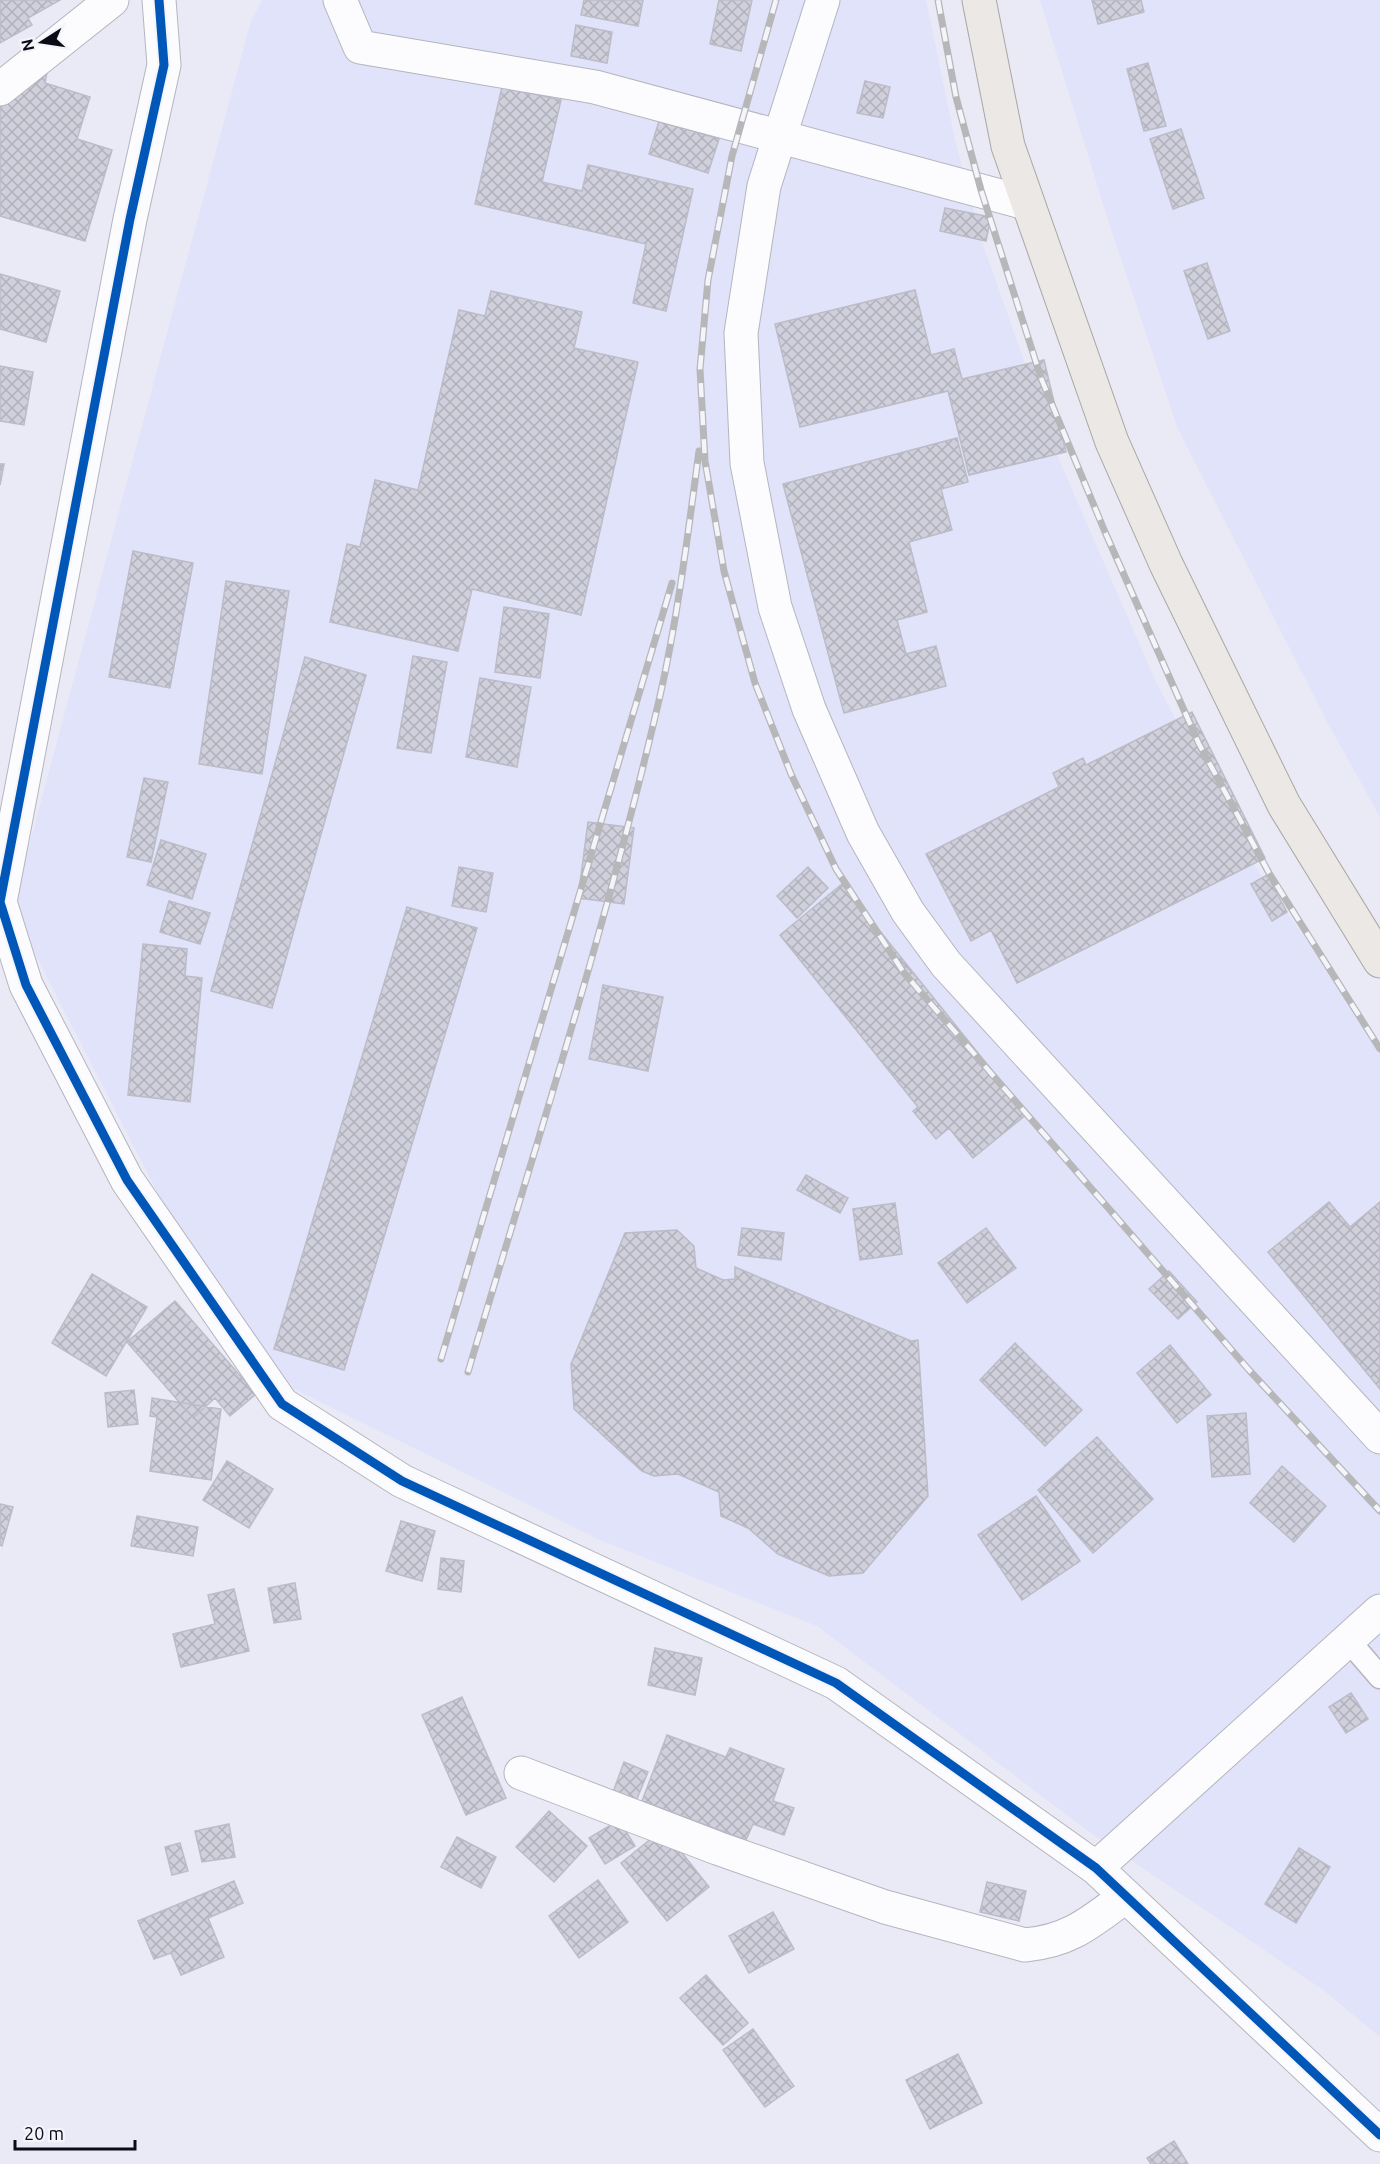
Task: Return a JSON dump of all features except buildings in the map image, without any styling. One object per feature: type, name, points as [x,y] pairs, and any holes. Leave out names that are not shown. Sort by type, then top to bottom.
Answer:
[{"type":"main road","points":[[978,0],[1008,146],[1026,203],[1112,442],[1166,564],[1284,805],[1380,961]]},
{"type":"street","points":[[0,89],[112,0]]},
{"type":"street","points":[[159,0],[164,65],[130,219],[0,902],[26,985],[127,1180],[282,1404],[402,1482],[836,1683],[1096,1868],[1380,2136]]},
{"type":"street","points":[[340,0],[360,47],[595,87],[1026,203]]},
{"type":"street","points":[[823,0],[764,186],[741,333],[747,463],[775,607],[808,709],[863,833],[908,912],[946,964],[1380,1437]]},
{"type":"street","points":[[1096,1868],[1380,1611]]},
{"type":"street","points":[[521,1773],[717,1848],[885,1907],[1025,1945],[1049,1943],[1075,1934],[1126,1896]]},
{"type":"lane","points":[[1348,1640],[1380,1677]]},
{"type":"shaded area","points":[[262,0],[926,0],[955,140],[982,242],[1060,462],[1156,682],[1247,855],[1380,1046],[1380,2037],[1322,1989],[1088,1831],[817,1626],[600,1540],[294,1389],[191,1258],[12,909],[251,21]]},
{"type":"shaded area","points":[[1040,0],[1380,0],[1380,817],[1325,718],[1178,429],[1108,220]]},
{"type":"railway","points":[[776,0],[732,156],[708,280],[700,369],[705,461],[724,571],[755,683],[791,774],[836,869],[904,973],[1249,1370],[1380,1511]]},
{"type":"railway","points":[[938,0],[956,97],[981,190],[1041,378],[1105,532],[1199,744],[1269,873],[1380,1049]]},
{"type":"railway","points":[[468,1372],[594,951],[639,782],[672,636],[699,451]]},
{"type":"railway","points":[[441,1359],[672,583]]},
{"type":"cycle path","points":[[159,0],[164,65],[130,219],[0,902],[26,985],[127,1180],[282,1404],[402,1481],[836,1683],[1096,1868],[1380,2135]]}]
